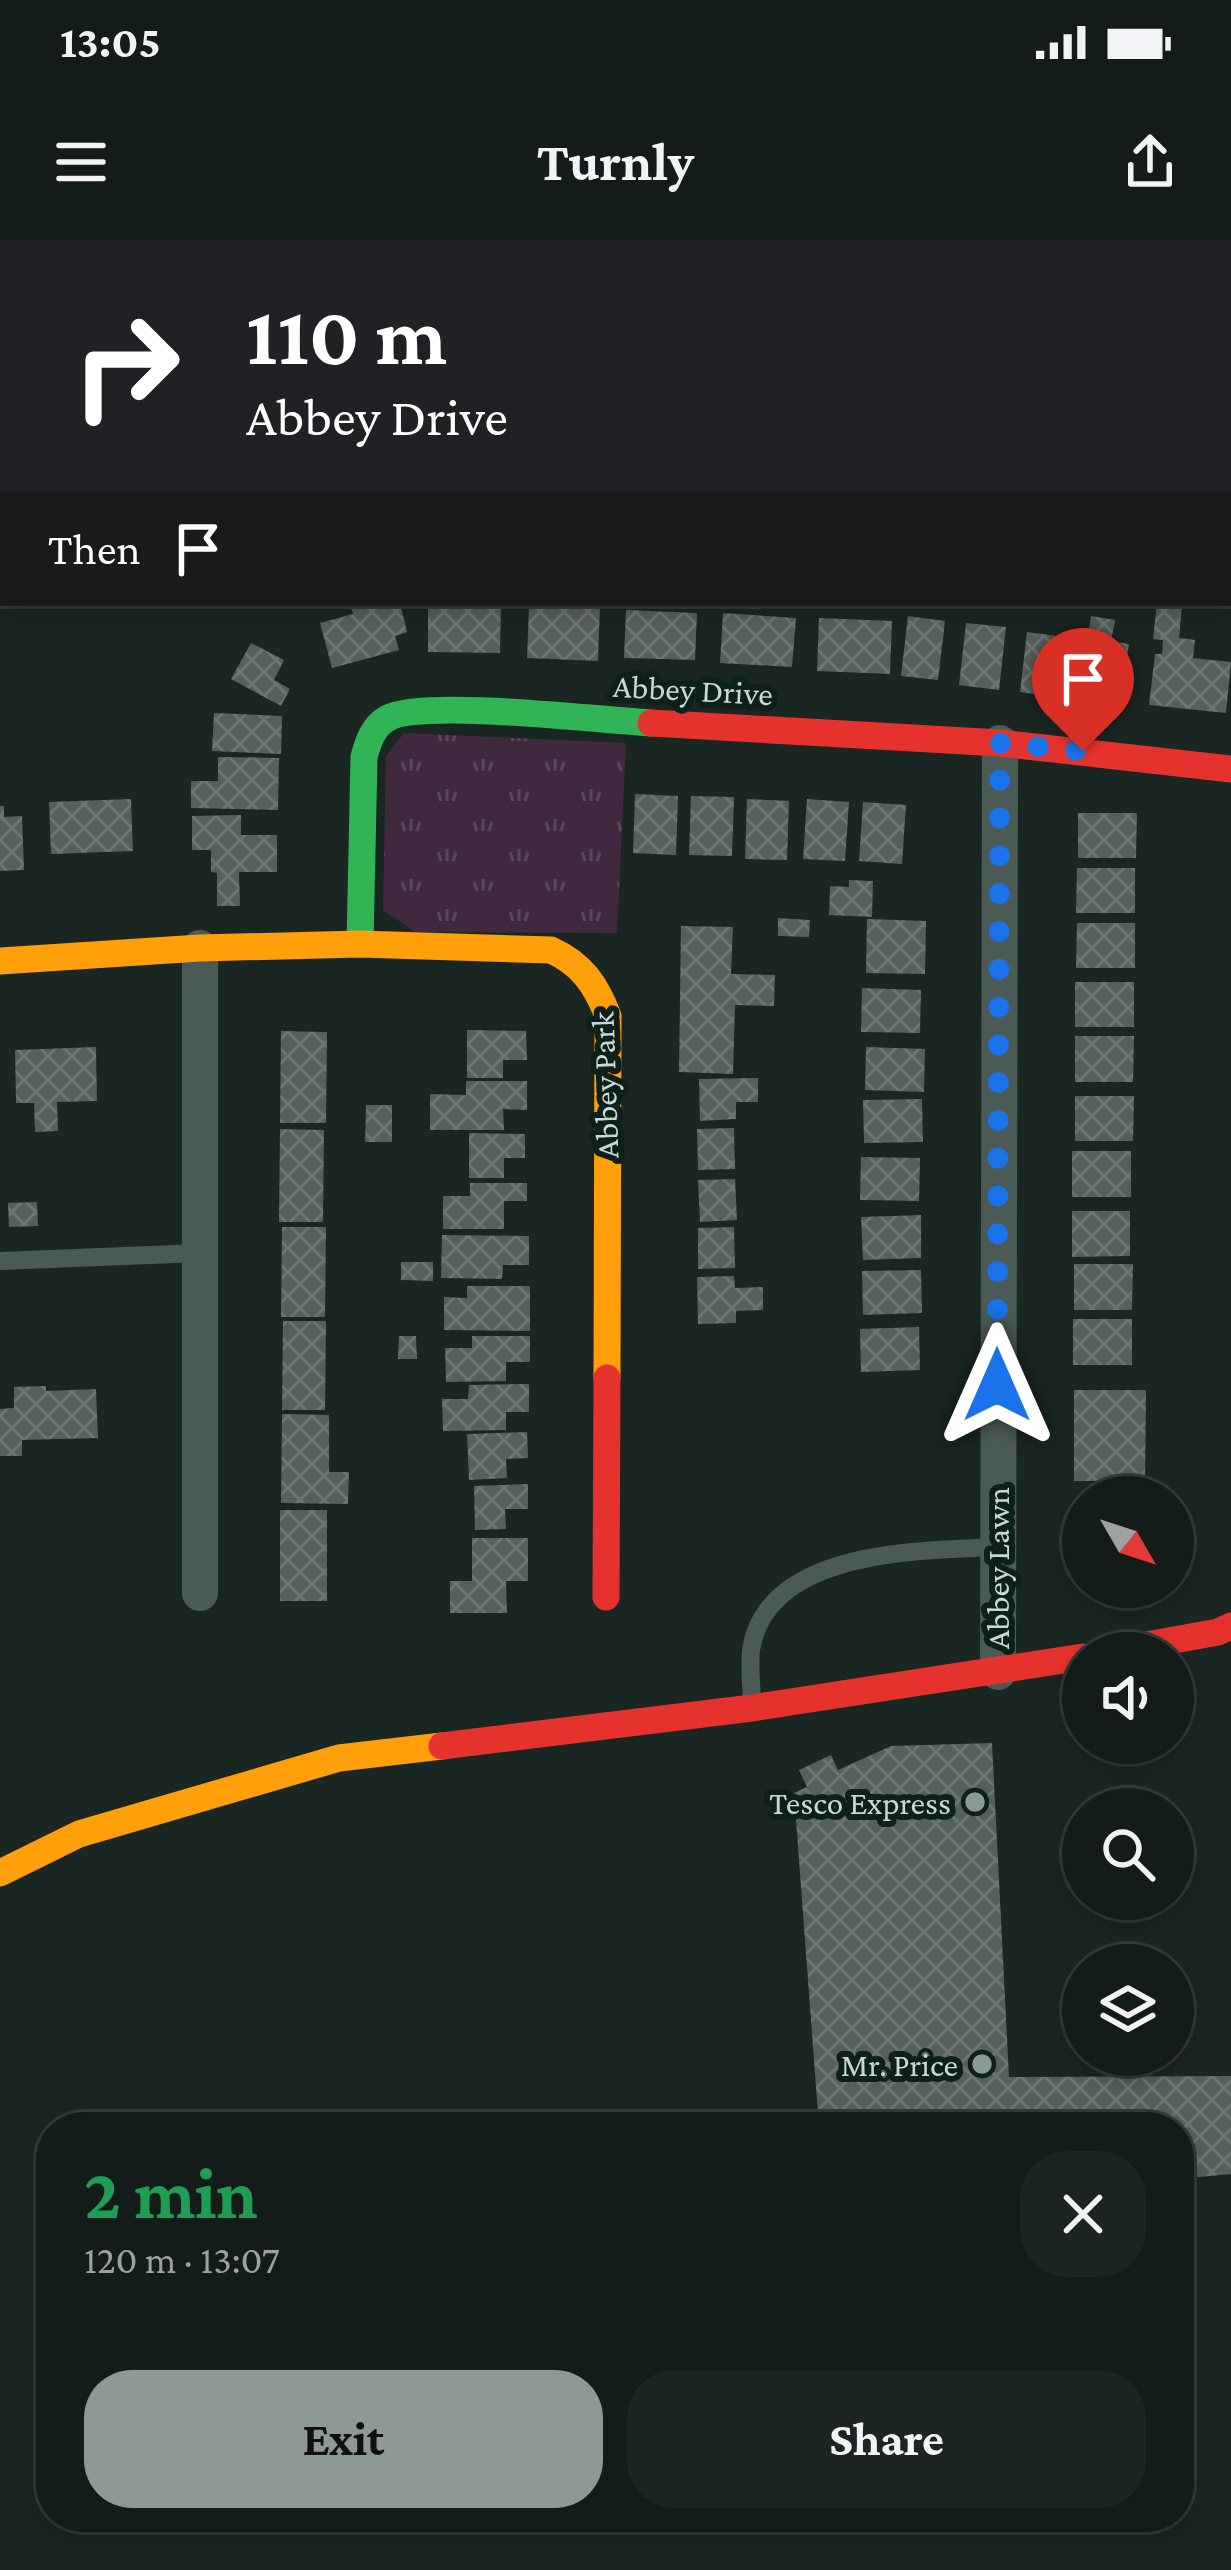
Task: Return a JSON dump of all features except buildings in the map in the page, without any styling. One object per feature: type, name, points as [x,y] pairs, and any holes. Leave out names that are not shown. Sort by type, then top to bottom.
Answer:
[{"type":"street","name":"Abbey Drive","points":[[360,944],[364,758],[370,733],[387,716],[418,709],[1000,743],[1231,770]]},
{"type":"street","name":"Abbey Lawn","points":[[998,1672],[1000,743]]},
{"type":"street","name":"Abbey Park","points":[[0,961],[360,944],[551,950],[576,960],[597,984],[608,1016],[606,1597]]},
{"type":"street","points":[[200,948],[200,1593]]},
{"type":"street","points":[[1194,1637],[1227,1631]]},
{"type":"street","points":[[0,1873],[79,1834],[339,1758],[752,1708],[1062,1661]]},
{"type":"lane","points":[[0,1261],[200,1253]]},
{"type":"lane","points":[[752,1708],[751,1650],[763,1616],[795,1582],[839,1565],[907,1552],[995,1547]]},
{"type":"green space","points":[[404,733],[626,743],[617,933],[415,932],[383,910],[386,756]]},
{"type":"traffic: fast","points":[[360,944],[364,757],[383,721],[407,713],[473,710],[651,723]]},
{"type":"traffic: slow","points":[[0,961],[360,944],[551,950],[571,962],[593,985],[608,1016],[607,1378]]},
{"type":"traffic: slow","points":[[0,1873],[79,1834],[339,1758],[442,1746]]},
{"type":"traffic: jam","points":[[651,723],[1000,743],[1231,769]]},
{"type":"traffic: jam","points":[[606,1597],[607,1378]]},
{"type":"traffic: jam","points":[[1194,1636],[1231,1626]]},
{"type":"traffic: jam","points":[[442,1746],[752,1708],[1062,1660]]},
{"type":"place","name":"Tesco Express","points":[[975,1802]]},
{"type":"place","name":"Mr. Price","points":[[982,2064]]},
{"type":"route","points":[[997,1385],[1000,743],[1083,751]]}]
